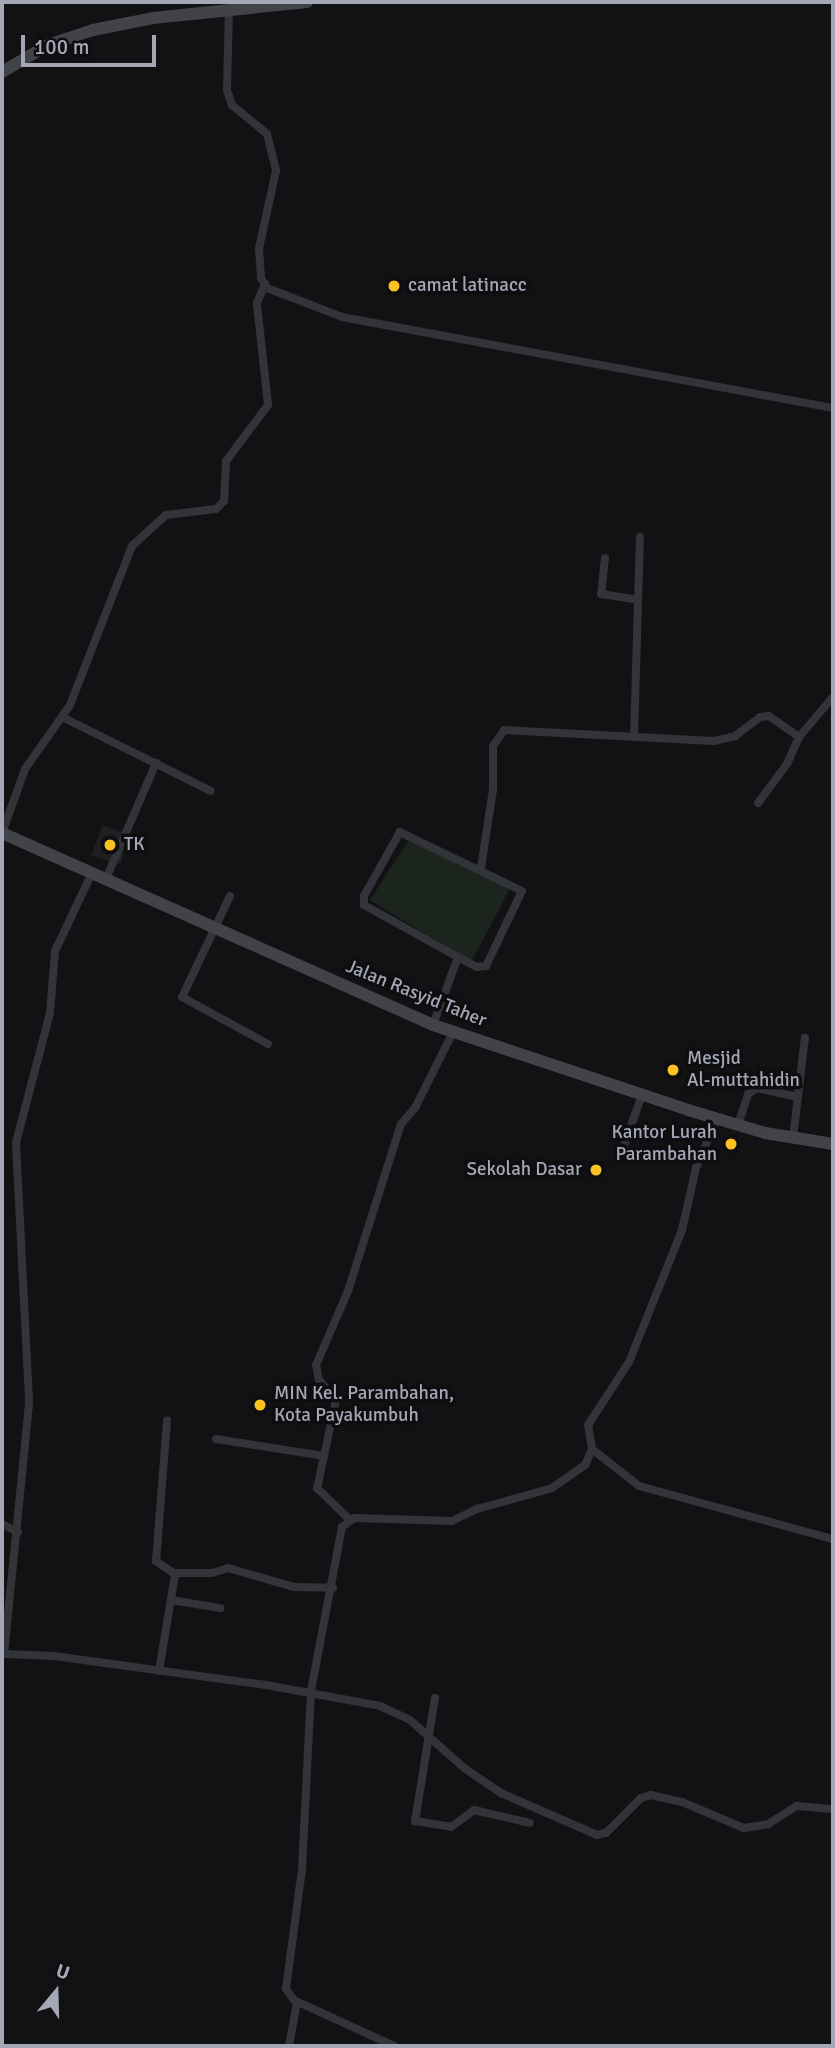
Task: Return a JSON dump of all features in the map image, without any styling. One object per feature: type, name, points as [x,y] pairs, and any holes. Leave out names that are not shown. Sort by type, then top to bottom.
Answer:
[{"type":"street","points":[[2,72],[67,37],[153,18],[257,3],[307,2]]},
{"type":"street","points":[[2,833],[25,769],[62,716],[132,546],[166,515],[219,507],[226,493],[226,461],[268,408],[257,303],[265,284],[259,248],[276,171],[267,134],[232,105],[227,90],[229,8]]},
{"type":"street","points":[[265,284],[299,303],[342,317],[833,408]]},
{"type":"street","points":[[634,737],[637,600],[642,572],[640,537]]},
{"type":"street","points":[[605,558],[601,594],[637,600]]},
{"type":"street","points":[[758,803],[787,764],[799,737],[833,697]]},
{"type":"street","points":[[62,716],[211,790]]},
{"type":"street","points":[[481,868],[493,790],[493,746],[499,733],[510,730],[721,741],[769,716],[799,737]]},
{"type":"street","points":[[105,881],[156,763]]},
{"type":"street","points":[[400,832],[481,868],[522,893],[486,966],[477,967],[458,957],[366,908],[363,898],[400,832]]},
{"type":"street","name":"Jalan Rasyid Taher","points":[[2,833],[214,930],[433,1025],[738,1125],[833,1144]]},
{"type":"street","points":[[91,875],[57,946],[50,1013],[16,1143],[29,1404],[18,1532],[3,1656],[54,1656],[311,1691],[396,1711],[501,1793],[597,1835],[607,1833],[641,1798],[650,1796],[673,1799],[744,1828],[768,1824],[797,1806],[833,1809]]},
{"type":"street","points":[[230,896],[182,997],[268,1044]]},
{"type":"street","points":[[433,1025],[458,957]]},
{"type":"street","points":[[453,1032],[415,1108],[401,1124],[348,1291],[316,1365],[318,1380],[337,1400],[317,1488],[349,1519],[452,1521],[470,1511],[568,1480],[585,1465],[592,1449],[588,1425],[629,1362],[681,1230],[696,1168],[717,1118]]},
{"type":"street","points":[[793,1138],[805,1038]]},
{"type":"street","points":[[738,1125],[748,1094],[757,1088],[798,1097]]},
{"type":"street","points":[[622,1151],[642,1095]]},
{"type":"street","points":[[167,1420],[156,1561],[174,1573],[212,1573],[228,1567],[294,1587],[333,1588]]},
{"type":"street","points":[[216,1439],[324,1456]]},
{"type":"street","points":[[592,1449],[639,1486],[833,1539]]},
{"type":"street","points":[[349,1519],[342,1527],[333,1588],[311,1691],[302,1869],[286,1989],[297,2002],[394,2046]]},
{"type":"street","points":[[2,1524],[18,1532]]},
{"type":"street","points":[[159,1671],[174,1573]]},
{"type":"street","points":[[171,1601],[220,1608]]},
{"type":"street","points":[[435,1698],[417,1822],[451,1827],[474,1810],[530,1823]]},
{"type":"street","points":[[289,2046],[297,2002]]},
{"type":"shaded area","name":"TK","points":[[102,825],[128,834],[121,864],[91,856]]},
{"type":"shaded area","points":[[410,838],[510,889],[471,962],[370,900]]},
{"type":"place","name":"camat latinacc","points":[[394,286]]},
{"type":"place","name":"TK","points":[[110,845]]},
{"type":"place","name":"Mesjid Al-muttahidin","points":[[673,1070]]},
{"type":"place","name":"Kantor Lurah Parambahan","points":[[731,1144]]},
{"type":"place","name":"Sekolah Dasar","points":[[596,1170]]},
{"type":"place","name":"MIN Kel. Parambahan, Kota Payakumbuh","points":[[260,1405]]}]
